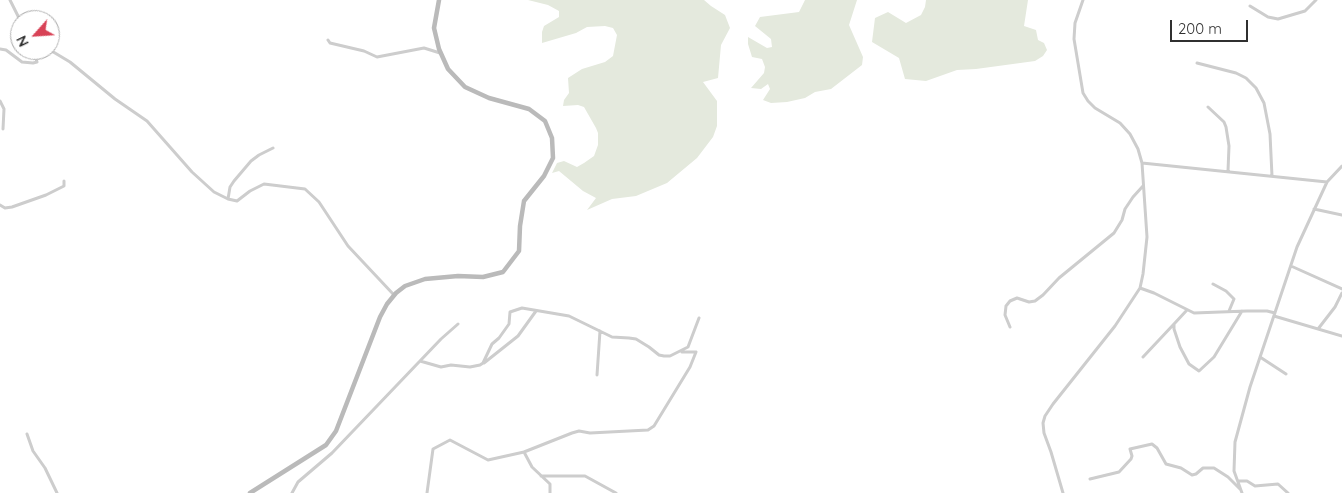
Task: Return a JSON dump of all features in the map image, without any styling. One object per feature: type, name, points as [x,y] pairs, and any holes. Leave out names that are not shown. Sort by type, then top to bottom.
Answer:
[{"type":"main road","points":[[250,493],[326,444],[336,431],[380,317],[394,295],[405,286],[425,279],[458,276],[483,277],[503,272],[519,251],[524,201],[544,176],[553,158],[552,138],[545,121],[529,109],[489,98],[465,88],[448,69],[434,28],[439,0]]},
{"type":"street","points":[[1063,493],[1044,433],[1043,423],[1045,416],[1115,326],[1140,288],[1147,236],[1142,163],[1138,149],[1130,134],[1120,123],[1095,108],[1088,101],[1084,93],[1074,39],[1075,23],[1083,0]]},
{"type":"street","points":[[1250,6],[1268,17],[1278,19],[1304,11],[1316,0]]},
{"type":"street","points":[[328,40],[330,43],[364,51],[377,57],[424,48],[441,53]]},
{"type":"street","points":[[60,56],[70,62],[114,99],[147,121],[204,183],[219,195],[237,201],[250,191],[267,184],[305,190],[312,194],[348,246],[394,295]]},
{"type":"street","points":[[19,60],[33,63],[37,62],[36,60]]},
{"type":"street","points":[[1197,63],[1230,71],[1246,78],[1256,88],[1264,104],[1272,141],[1272,176]]},
{"type":"street","points":[[0,101],[4,109],[3,129]]},
{"type":"street","points":[[1208,107],[1224,122],[1227,129],[1228,171]]},
{"type":"street","points":[[228,199],[230,188],[239,174],[259,155],[273,148]]},
{"type":"street","points":[[1142,163],[1327,182]]},
{"type":"street","points":[[1241,491],[1234,471],[1235,442],[1260,357],[1297,247],[1327,182],[1342,166]]},
{"type":"street","points":[[0,205],[8,208],[46,195],[64,186],[64,182]]},
{"type":"street","points":[[1010,327],[1005,315],[1006,306],[1010,301],[1017,298],[1029,302],[1035,301],[1044,295],[1060,278],[1114,233],[1122,220],[1125,209],[1144,185]]},
{"type":"street","points":[[1314,209],[1342,215]]},
{"type":"street","points":[[1291,266],[1342,289]]},
{"type":"street","points":[[1213,284],[1226,291],[1234,299],[1228,311]]},
{"type":"street","points":[[1140,288],[1154,292],[1194,313],[1267,311],[1274,315],[1342,336]]},
{"type":"street","points":[[1318,329],[1335,307],[1342,293]]},
{"type":"street","points":[[484,363],[492,344],[509,324],[510,312],[524,308],[569,316],[612,337],[636,340],[650,347],[659,355],[667,356],[685,350],[690,344],[699,318]]},
{"type":"street","points":[[1143,357],[1187,310]]},
{"type":"street","points":[[420,360],[441,367],[470,367],[484,363],[518,336],[536,311]]},
{"type":"street","points":[[1174,324],[1175,334],[1185,357],[1191,366],[1199,371],[1217,353],[1242,311]]},
{"type":"street","points":[[533,316],[541,312]]},
{"type":"street","points":[[292,493],[298,482],[332,453],[420,360],[458,324]]},
{"type":"street","points":[[597,375],[600,332]]},
{"type":"street","points":[[427,493],[432,449],[450,440],[488,460],[524,452],[572,432],[648,430],[654,426],[690,367],[696,352],[679,352]]},
{"type":"street","points":[[1260,357],[1286,374]]},
{"type":"street","points":[[27,434],[33,451],[45,468],[57,493]]},
{"type":"street","points":[[326,444],[332,453]]},
{"type":"street","points":[[1090,479],[1119,472],[1131,459],[1130,449],[1152,444],[1156,446],[1166,464],[1181,468],[1192,475],[1203,468],[1214,468],[1228,477],[1241,491]]},
{"type":"street","points":[[524,452],[532,467],[550,484],[550,493]]},
{"type":"street","points":[[541,476],[585,476],[616,493]]},
{"type":"street","points":[[1238,480],[1247,481],[1255,486],[1278,484],[1288,493]]},
{"type":"shaded area","points":[[528,0],[704,0],[725,15],[730,28],[721,45],[718,78],[703,82],[717,101],[717,126],[713,137],[697,158],[667,183],[636,196],[612,199],[587,210],[596,198],[583,191],[559,171],[552,173],[557,163],[564,161],[577,167],[584,163],[594,156],[598,145],[598,133],[584,107],[578,105],[563,106],[564,100],[569,93],[568,78],[582,69],[605,62],[613,56],[617,35],[613,28],[605,26],[587,27],[576,33],[542,43],[544,26],[559,17],[559,11],[548,5]]},
{"type":"shaded area","points":[[805,0],[857,0],[849,25],[863,57],[862,65],[831,89],[815,92],[805,98],[771,103],[763,100],[770,89],[768,84],[761,89],[751,88],[764,73],[765,67],[762,59],[752,57],[748,37],[767,48],[772,47],[771,39],[755,26],[760,17],[799,12]]},
{"type":"shaded area","points":[[926,0],[1028,0],[1024,26],[1036,30],[1038,40],[1044,43],[1047,50],[1043,56],[1035,61],[957,70],[926,81],[905,79],[899,58],[872,42],[875,18],[888,12],[906,23],[921,15]]}]
